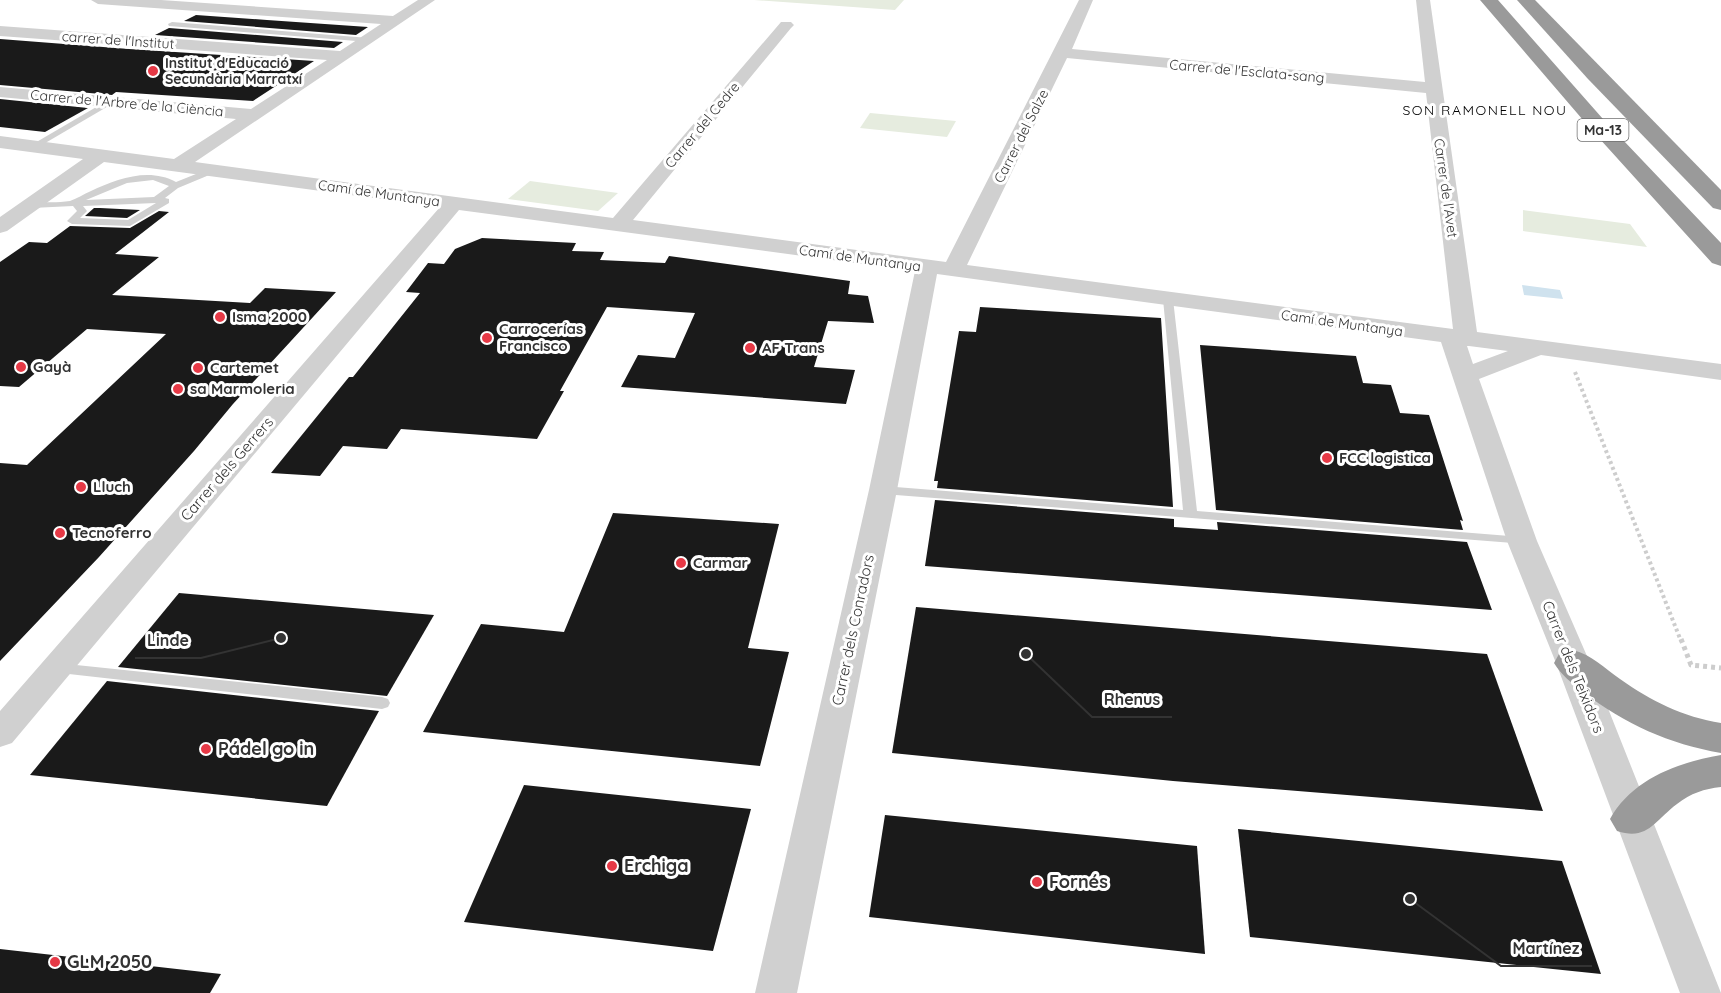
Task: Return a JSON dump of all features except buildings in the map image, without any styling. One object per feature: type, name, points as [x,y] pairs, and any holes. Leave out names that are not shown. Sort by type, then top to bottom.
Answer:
[{"type":"highway","name":"Ma-13","points":[[1489,0],[1596,123],[1721,258]]},
{"type":"highway","name":"Ma-13","points":[[1526,0],[1721,203]]},
{"type":"highway","points":[[1573,663],[1632,707],[1668,726],[1721,738]]},
{"type":"highway","points":[[1632,819],[1660,792],[1694,774],[1721,771]]},
{"type":"street","points":[[98,0],[198,3],[397,21]]},
{"type":"street","points":[[176,176],[255,115],[428,0]]},
{"type":"street","name":"Carrer del Salze","points":[[940,269],[1062,53],[1086,0]]},
{"type":"street","name":"Carrer de l'Avet","points":[[1422,0],[1459,338]]},
{"type":"street","points":[[126,40],[198,3]]},
{"type":"street","name":"Carrer del Cedre","points":[[618,225],[786,25]]},
{"type":"street","name":"carrer de l'Institut","points":[[0,31],[344,56]]},
{"type":"street","name":"Carrer de l'Esclata-sang","points":[[1062,53],[1432,88]]},
{"type":"street","name":"Carrer de l'Arbre de la Ciència","points":[[0,92],[255,115]]},
{"type":"street","name":"Camí de Muntanya","points":[[0,142],[100,156],[176,176],[211,171],[1721,372]]},
{"type":"street","points":[[0,227],[100,156]]},
{"type":"street","name":"Carrer dels Gerrers","points":[[0,734],[454,203]]},
{"type":"street","name":"Carrer dels Conradors","points":[[776,993],[883,489],[940,269]]},
{"type":"street","name":"Carrer dels Teixidors","points":[[1459,338],[1465,376],[1522,541],[1573,663],[1701,993]]},
{"type":"street","points":[[1465,376],[1536,348]]},
{"type":"lane","points":[[172,24],[369,40]]},
{"type":"lane","points":[[32,147],[112,101]]},
{"type":"lane","points":[[156,200],[176,176]]},
{"type":"lane","points":[[75,202],[104,186],[134,179],[154,178],[169,181],[176,176]]},
{"type":"lane","points":[[32,205],[75,202],[166,201],[130,223],[72,221],[82,211],[75,202]]},
{"type":"lane","points":[[1168,299],[1190,514]]},
{"type":"lane","points":[[883,489],[1522,541]]},
{"type":"lane","points":[[57,668],[382,703]]},
{"type":"path","points":[[1567,352],[1691,665],[1721,668]]},
{"type":"shaded area","points":[[754,0],[904,0],[895,10]]},
{"type":"shaded area","points":[[870,113],[956,121],[947,137],[860,128]]},
{"type":"shaded area","points":[[530,181],[618,193],[598,211],[508,199]]},
{"type":"shaded area","points":[[1523,210],[1630,224],[1647,247],[1523,231]]},
{"type":"water","points":[[1522,285],[1560,290],[1563,299],[1524,295]]},
{"type":"place","name":"Institut d'Educació Secundària Marratxí","points":[[153,71]]},
{"type":"place","name":"Isma 2000","points":[[220,317]]},
{"type":"place","name":"Carrocerías Francisco","points":[[487,338]]},
{"type":"place","name":"AF Trans","points":[[750,348]]},
{"type":"place","name":"Gayà","points":[[21,367]]},
{"type":"place","name":"Cartemet","points":[[198,368]]},
{"type":"place","name":"sa Marmoleria","points":[[178,389]]},
{"type":"place","name":"FCC logistica","points":[[1327,458]]},
{"type":"place","name":"Lluch","points":[[81,487]]},
{"type":"place","name":"Tecnoferro","points":[[60,533]]},
{"type":"place","name":"Carmar","points":[[681,563]]},
{"type":"place","name":"Linde","points":[[281,638]]},
{"type":"place","name":"Rhenus","points":[[1026,654]]},
{"type":"place","name":"Pádel go in","points":[[206,749]]},
{"type":"place","name":"Erchiga","points":[[612,866]]},
{"type":"place","name":"Fornés","points":[[1037,882]]},
{"type":"place","name":"Martínez","points":[[1410,899]]},
{"type":"place","name":"GLM 2050","points":[[55,962]]},
{"type":"district","name":"SON RAMONELL NOU","points":[[1485,110]]}]
